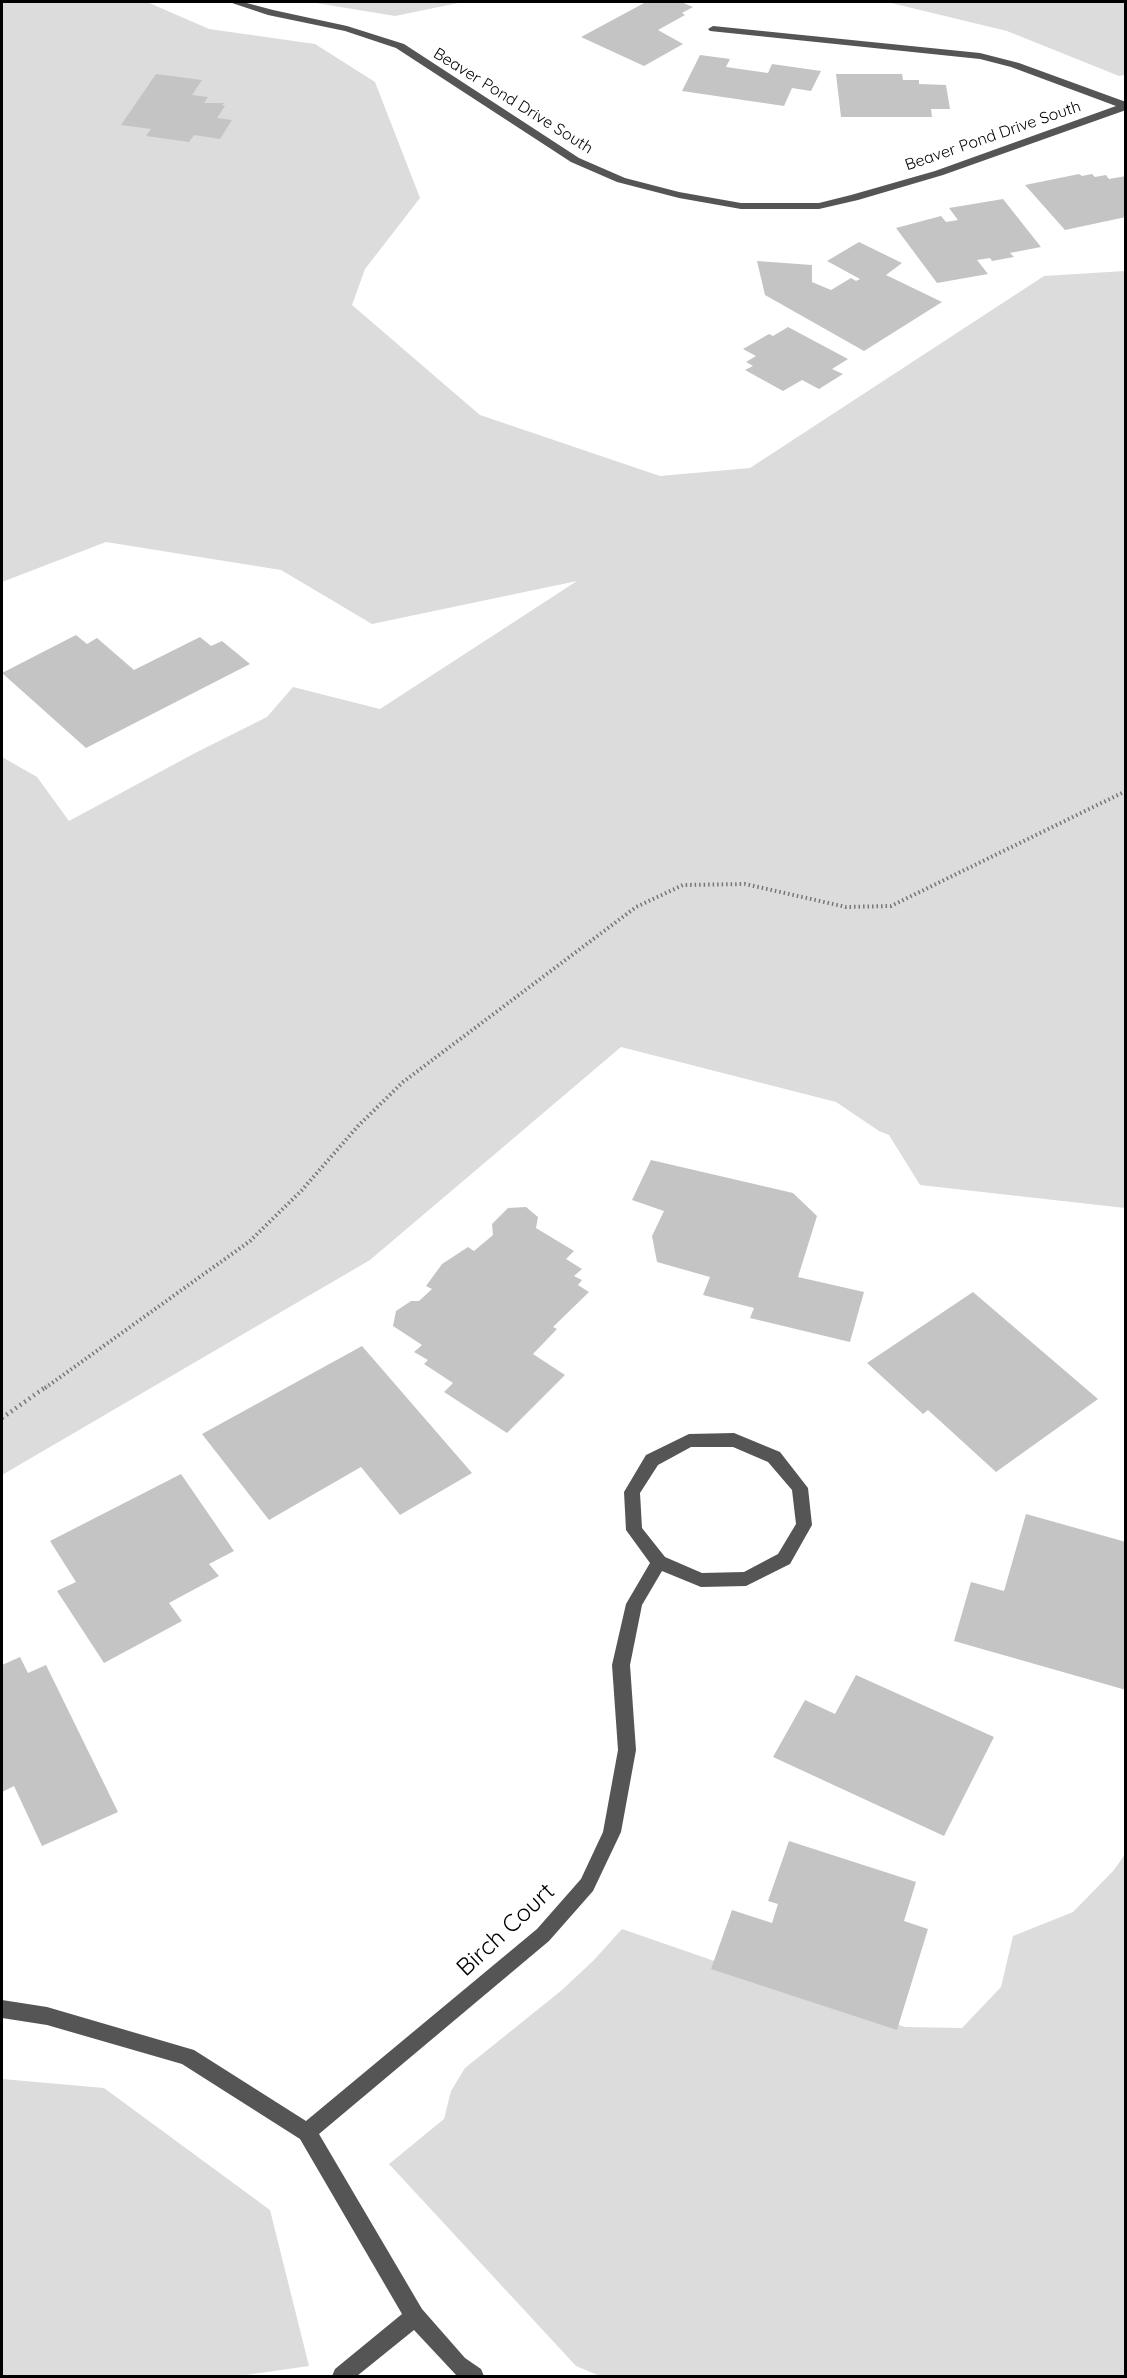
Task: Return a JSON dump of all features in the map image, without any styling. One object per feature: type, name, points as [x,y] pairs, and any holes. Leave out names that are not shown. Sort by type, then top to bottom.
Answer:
[{"type":"street","name":"Beaver Pond Drive South","points":[[234,2],[271,13],[346,29],[400,46],[575,160],[621,180],[679,195],[741,206],[819,206],[855,198],[939,173],[1125,106]]},
{"type":"street","points":[[713,29],[980,56],[1015,65],[1125,106]]},
{"type":"street","points":[[734,1440],[774,1456],[800,1488],[804,1525],[784,1558],[746,1579],[701,1580],[659,1562],[634,1530],[632,1492],[652,1460],[689,1441],[734,1440]]},
{"type":"street","name":"Birch Court","points":[[307,2132],[543,1935],[586,1885],[612,1832],[627,1750],[621,1665],[634,1604],[659,1562]]},
{"type":"street","points":[[2,2010],[47,2016],[187,2056],[307,2132],[415,2316],[458,2365],[474,2376]]},
{"type":"street","points":[[342,2376],[415,2316]]},
{"type":"path","points":[[2,1418],[250,1241],[303,1190],[358,1126],[403,1082],[636,907],[683,885],[745,884],[846,907],[891,906],[1125,791]]},
{"type":"shaded area","points":[[2,2],[147,2],[209,29],[315,44],[375,82],[420,198],[365,269],[352,305],[480,415],[660,476],[750,468],[1044,276],[1125,271],[1125,1208],[920,1185],[889,1135],[879,1131],[836,1102],[621,1047],[370,1260],[2,1475],[2,757],[37,777],[69,821],[267,717],[293,687],[380,709],[577,581],[372,624],[281,570],[106,542],[2,582]]},
{"type":"shaded area","points":[[310,2],[463,2],[395,16]]},
{"type":"shaded area","points":[[887,2],[1125,2],[1125,75],[1119,76],[1007,31]]},
{"type":"shaded area","points":[[1125,1854],[1125,2376],[600,2376],[576,2366],[389,2164],[444,2119],[451,2091],[465,2068],[562,1990],[622,1929],[905,2027],[962,2028],[1001,1987],[1013,1936],[1073,1912],[1114,1870]]},
{"type":"shaded area","points":[[2,2079],[104,2088],[270,2210],[309,2366],[239,2376],[2,2376]]},
{"type":"building","points":[[646,2],[681,2],[693,7],[682,13],[685,15],[658,30],[683,44],[644,66],[581,37]]},
{"type":"building","points":[[700,55],[730,59],[726,67],[768,73],[772,64],[821,71],[811,91],[792,88],[784,106],[682,91]]},
{"type":"building","points":[[156,74],[202,80],[192,95],[208,97],[204,103],[224,103],[222,105],[225,106],[217,118],[232,120],[220,139],[194,135],[189,142],[146,136],[151,129],[121,125]]},
{"type":"building","points":[[836,74],[902,74],[903,80],[919,80],[919,84],[946,85],[950,109],[931,109],[932,117],[841,117]]},
{"type":"building","points":[[1079,174],[1082,176],[1092,174],[1095,177],[1106,175],[1109,179],[1126,176],[1126,217],[1065,230],[1025,185]]},
{"type":"building","points":[[1003,199],[1041,247],[1010,253],[1014,257],[992,261],[990,258],[977,260],[988,274],[937,283],[896,228],[941,216],[946,222],[958,220],[949,208]]},
{"type":"building","points":[[859,242],[902,263],[886,275],[942,302],[864,351],[765,295],[757,261],[812,265],[812,282],[831,290],[851,278],[856,281],[860,279],[827,261]]},
{"type":"building","points":[[788,327],[848,359],[832,369],[843,374],[819,389],[802,380],[783,391],[745,370],[753,366],[746,362],[756,356],[743,349],[769,334],[773,336]]},
{"type":"building","points":[[76,635],[87,644],[97,638],[134,670],[200,637],[211,646],[222,641],[250,664],[86,748],[2,673]]},
{"type":"building","points":[[651,1160],[793,1193],[817,1216],[798,1277],[864,1292],[850,1342],[750,1318],[754,1308],[703,1295],[710,1277],[657,1262],[652,1236],[664,1211],[632,1200]]},
{"type":"building","points":[[526,1207],[538,1217],[536,1228],[574,1251],[566,1259],[582,1269],[574,1276],[582,1280],[578,1285],[589,1292],[553,1327],[557,1329],[533,1354],[565,1375],[507,1433],[444,1392],[453,1383],[424,1364],[428,1360],[414,1352],[422,1345],[393,1326],[396,1311],[411,1301],[419,1301],[432,1289],[426,1286],[442,1264],[468,1247],[474,1251],[493,1235],[492,1224],[508,1208]]},
{"type":"building","points":[[973,1292],[1098,1399],[996,1472],[928,1410],[923,1414],[867,1363]]},
{"type":"building","points":[[362,1346],[472,1473],[400,1515],[361,1467],[269,1520],[202,1434]]},
{"type":"building","points":[[181,1474],[234,1551],[209,1564],[219,1576],[169,1603],[182,1621],[104,1663],[57,1591],[76,1582],[50,1541]]},
{"type":"building","points":[[1026,1514],[1126,1542],[1126,1690],[954,1641],[971,1582],[1004,1591]]},
{"type":"building","points":[[20,1657],[28,1673],[46,1665],[118,1812],[42,1846],[14,1786],[2,1792],[2,1665]]},
{"type":"building","points":[[856,1675],[994,1737],[944,1836],[773,1757],[805,1700],[835,1714]]},
{"type":"building","points":[[789,1841],[916,1882],[904,1921],[928,1929],[897,2030],[711,1969],[732,1910],[772,1923],[778,1904],[768,1901]]}]
